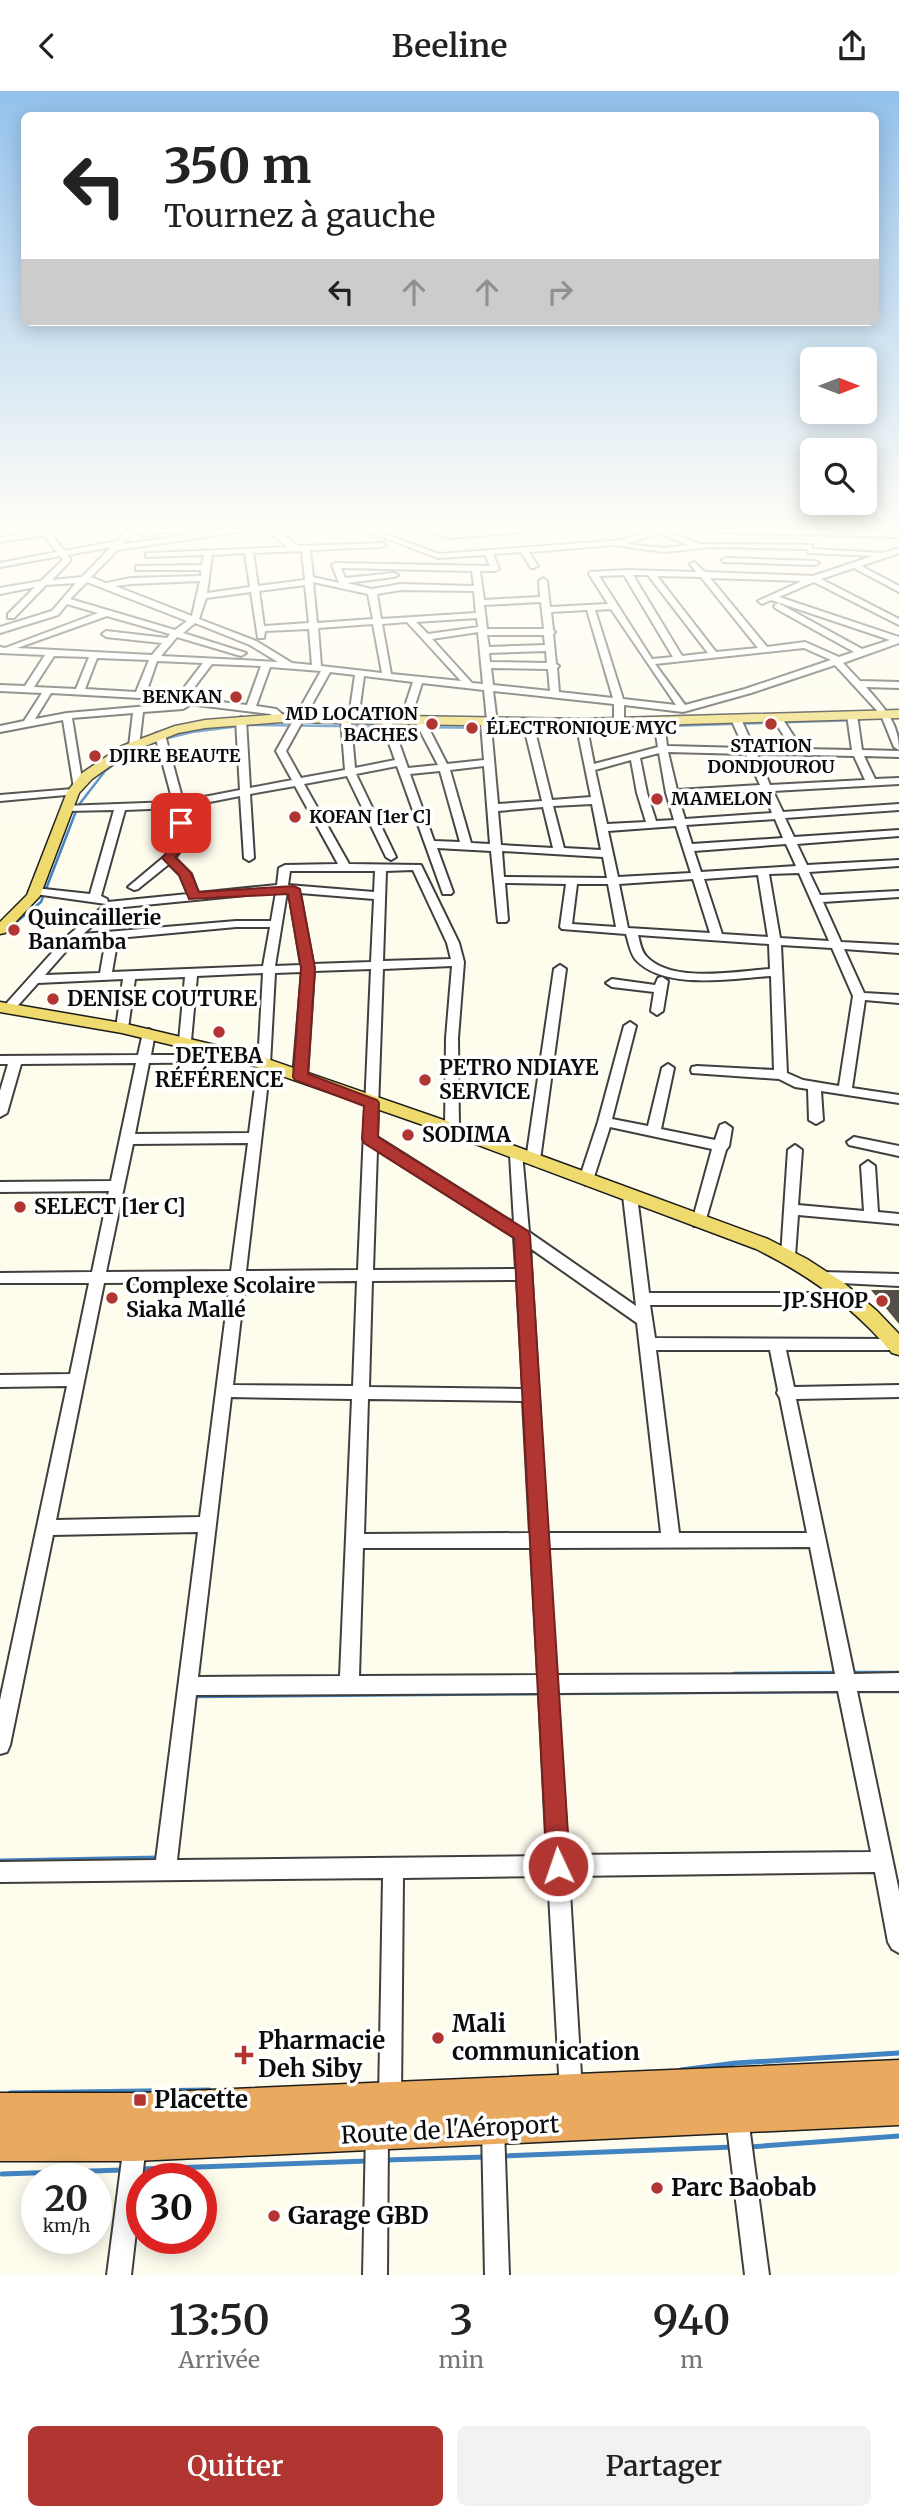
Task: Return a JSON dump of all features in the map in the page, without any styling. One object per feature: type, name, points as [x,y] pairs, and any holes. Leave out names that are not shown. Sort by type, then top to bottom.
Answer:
[{"type":"highway","name":"Route de l'Aéroport","points":[[0,2110],[141,2110],[899,2077]]},
{"type":"highway","name":"Route de l'Aéroport","points":[[0,2144],[135,2144],[899,2108]]},
{"type":"main road","points":[[0,930],[6,919],[35,891],[76,789],[102,765],[134,746],[160,735],[205,724],[282,718],[619,723],[659,722],[682,715],[736,719],[899,714]]},
{"type":"main road","points":[[4,1008],[149,1033],[247,1058],[452,1129],[789,1256],[850,1299],[897,1346]]},
{"type":"street","points":[[1,650],[64,628]]},
{"type":"street","points":[[143,628],[172,638],[241,653]]},
{"type":"street","points":[[140,695],[154,659],[184,628]]},
{"type":"street","points":[[217,628],[253,643],[289,665]]},
{"type":"street","points":[[230,662],[261,637],[261,629],[280,628]]},
{"type":"street","points":[[313,628],[322,668],[281,751],[345,867]]},
{"type":"street","points":[[378,628],[387,675]]},
{"type":"street","points":[[417,628],[468,684]]},
{"type":"street","points":[[550,628],[555,695]]},
{"type":"street","points":[[596,628],[619,702],[619,723]]},
{"type":"street","points":[[626,628],[682,715]]},
{"type":"street","points":[[660,628],[679,659]]},
{"type":"street","points":[[693,628],[714,655]]},
{"type":"street","points":[[746,628],[764,649]]},
{"type":"street","points":[[817,628],[862,653]]},
{"type":"street","points":[[1,650],[322,668],[619,702],[682,715],[899,640],[859,628]]},
{"type":"street","points":[[426,637],[483,630],[551,632]]},
{"type":"street","points":[[483,630],[488,686],[492,808],[502,920]]},
{"type":"street","points":[[106,634],[172,638]]},
{"type":"street","points":[[649,662],[811,646],[839,661],[885,714],[899,747]]},
{"type":"street","points":[[485,650],[551,648]]},
{"type":"street","points":[[27,689],[51,653]]},
{"type":"street","points":[[79,692],[94,655]]},
{"type":"street","points":[[179,700],[209,661]]},
{"type":"street","points":[[251,708],[266,664]]},
{"type":"street","points":[[486,665],[554,666]]},
{"type":"street","points":[[349,1685],[379,896],[386,862],[351,772],[350,720],[360,672]]},
{"type":"street","points":[[405,721],[419,679]]},
{"type":"street","points":[[858,684],[899,685]]},
{"type":"street","points":[[0,688],[140,695],[273,711],[282,718]]},
{"type":"street","points":[[29,721],[48,690]]},
{"type":"street","points":[[0,729],[29,721],[67,716],[212,704]]},
{"type":"street","points":[[134,746],[138,710]]},
{"type":"street","points":[[852,715],[858,754],[872,783]]},
{"type":"street","points":[[0,798],[76,789],[67,716]]},
{"type":"street","points":[[777,717],[799,752]]},
{"type":"street","points":[[736,719],[859,996],[845,1091]]},
{"type":"street","points":[[241,720],[249,858]]},
{"type":"street","points":[[386,720],[447,892]]},
{"type":"street","points":[[420,721],[444,767],[467,846]]},
{"type":"street","points":[[659,722],[678,822],[717,937]]},
{"type":"street","points":[[528,723],[559,852]]},
{"type":"street","points":[[581,723],[613,881],[627,931],[640,957],[663,973],[690,976],[776,972]]},
{"type":"street","points":[[134,887],[169,858],[183,841],[179,805],[160,735]]},
{"type":"street","points":[[590,768],[662,749],[899,754]]},
{"type":"street","points":[[635,756],[642,793],[652,824]]},
{"type":"street","points":[[67,808],[179,805],[351,772],[489,762]]},
{"type":"street","points":[[671,793],[899,781]]},
{"type":"street","points":[[492,808],[597,800]]},
{"type":"street","points":[[94,898],[120,807]]},
{"type":"street","points":[[603,828],[899,807]]},
{"type":"street","points":[[688,848],[899,833]]},
{"type":"street","points":[[430,844],[608,855]]},
{"type":"street","points":[[169,858],[185,873],[194,896]]},
{"type":"street","points":[[300,1077],[308,968],[287,889],[285,868],[345,867],[386,862],[417,867],[453,943],[457,962],[452,1038],[452,1129]]},
{"type":"street","points":[[499,880],[613,881],[899,863]]},
{"type":"street","points":[[763,871],[775,941],[781,1075]]},
{"type":"street","points":[[572,881],[566,927],[899,949]]},
{"type":"street","points":[[35,891],[94,898],[111,905],[287,889],[379,896]]},
{"type":"street","points":[[165,1871],[264,1064],[269,969],[275,924],[287,889]]},
{"type":"street","points":[[816,899],[899,894]]},
{"type":"street","points":[[4,1008],[36,979],[69,939],[111,905]]},
{"type":"street","points":[[69,939],[236,924],[275,924]]},
{"type":"street","points":[[105,976],[113,935]]},
{"type":"street","points":[[36,979],[457,962]]},
{"type":"street","points":[[559,968],[525,1157],[522,1235],[571,2091]]},
{"type":"street","points":[[185,1041],[191,973]]},
{"type":"street","points":[[657,1011],[663,973]]},
{"type":"street","points":[[122,1028],[130,975]]},
{"type":"street","points":[[612,983],[660,989]]},
{"type":"street","points":[[859,996],[899,999]]},
{"type":"street","points":[[586,1180],[631,1026]]},
{"type":"street","points":[[0,1745],[8,1665],[46,1528],[149,1033]]},
{"type":"street","points":[[0,1060],[247,1058]]},
{"type":"street","points":[[0,1113],[16,1060]]},
{"type":"street","points":[[654,1131],[668,1067]]},
{"type":"street","points":[[697,1070],[781,1075],[800,1084],[899,1099]]},
{"type":"street","points":[[814,1086],[816,1121]]},
{"type":"street","points":[[605,1122],[722,1146]]},
{"type":"street","points":[[699,1222],[722,1146],[724,1128]]},
{"type":"street","points":[[127,1139],[255,1138]]},
{"type":"street","points":[[370,1139],[522,1235],[644,1320]]},
{"type":"street","points":[[854,1142],[899,1151]]},
{"type":"street","points":[[789,1256],[795,1150]]},
{"type":"street","points":[[868,1166],[871,1216]]},
{"type":"street","points":[[0,1187],[117,1186]]},
{"type":"street","points":[[630,1196],[671,1541]]},
{"type":"street","points":[[791,1209],[899,1219]]},
{"type":"street","points":[[0,1278],[524,1274]]},
{"type":"street","points":[[822,1277],[899,1280]]},
{"type":"street","points":[[642,1299],[850,1299]]},
{"type":"street","points":[[647,1344],[897,1346]]},
{"type":"street","points":[[777,1344],[899,1942]]},
{"type":"street","points":[[0,1381],[75,1380]]},
{"type":"street","points":[[224,1391],[530,1395]]},
{"type":"street","points":[[785,1393],[899,1391]]},
{"type":"street","points":[[46,1528],[207,1524]]},
{"type":"street","points":[[354,1541],[817,1540]]},
{"type":"street","points":[[187,1686],[899,1682]]},
{"type":"street","points":[[0,1873],[883,1862]]},
{"type":"street","points":[[390,2099],[393,1868]]},
{"type":"street","points":[[737,2117],[757,2275]]},
{"type":"street","points":[[493,2128],[497,2275]]},
{"type":"street","points":[[375,2275],[377,2133]]},
{"type":"street","points":[[119,2275],[135,2144]]},
{"type":"building","points":[[871,1290],[899,1290],[899,1324]]},
{"type":"waterway","points":[[164,739],[192,732],[248,725],[576,729],[860,720]]},
{"type":"waterway","points":[[10,927],[41,902],[78,806],[105,771],[134,750]]},
{"type":"waterway","points":[[734,1674],[838,1673]]},
{"type":"waterway","points":[[850,1673],[899,1673]]},
{"type":"waterway","points":[[553,1693],[842,1691]]},
{"type":"waterway","points":[[854,1691],[899,1691]]},
{"type":"waterway","points":[[192,1696],[541,1693]]},
{"type":"waterway","points":[[0,1861],[159,1858]]},
{"type":"waterway","points":[[681,2070],[736,2063],[899,2053]]},
{"type":"waterway","points":[[10,2093],[209,2090]]},
{"type":"waterway","points":[[749,2147],[899,2136]]},
{"type":"waterway","points":[[501,2156],[734,2147]]},
{"type":"waterway","points":[[385,2160],[486,2157]]},
{"type":"waterway","points":[[217,2166],[367,2161]]},
{"type":"waterway","points":[[2,2174],[122,2170]]},
{"type":"place","name":"BENKAN","points":[[236,697]]},
{"type":"place","name":"MD LOCATION BACHES","points":[[432,724]]},
{"type":"place","name":"STATION DONDJOUROU","points":[[771,724]]},
{"type":"place","name":"ÉLECTRONIQUE MYC","points":[[472,728]]},
{"type":"place","name":"DJIRE BEAUTE","points":[[95,756]]},
{"type":"place","name":"MAMELON","points":[[657,799]]},
{"type":"place","name":"KOFAN [1er C]","points":[[295,817]]},
{"type":"place","name":"Quincaillerie Banamba","points":[[14,930]]},
{"type":"place","name":"DENISE COUTURE","points":[[53,999]]},
{"type":"place","name":"DETEBA RÉFÉRENCE","points":[[219,1032]]},
{"type":"place","name":"PETRO NDIAYE SERVICE","points":[[425,1080]]},
{"type":"place","name":"SODIMA","points":[[408,1135]]},
{"type":"place","name":"SELECT [1er C]","points":[[20,1207]]},
{"type":"place","name":"Complexe Scolaire Siaka Mallé","points":[[112,1298]]},
{"type":"place","name":"JP SHOP","points":[[882,1301]]},
{"type":"place","name":"Mali communication","points":[[438,2038]]},
{"type":"place","name":"Pharmacie Deh Siby","points":[[244,2055]]},
{"type":"place","name":"Placette","points":[[140,2100]]},
{"type":"place","name":"Parc Baobab","points":[[657,2188]]},
{"type":"place","name":"Garage GBD","points":[[274,2216]]},
{"type":"route","points":[[181,823],[183,841],[169,858],[185,873],[194,896],[294,889],[308,968],[300,1077],[371,1103],[370,1139],[522,1235],[558,1866]]}]
